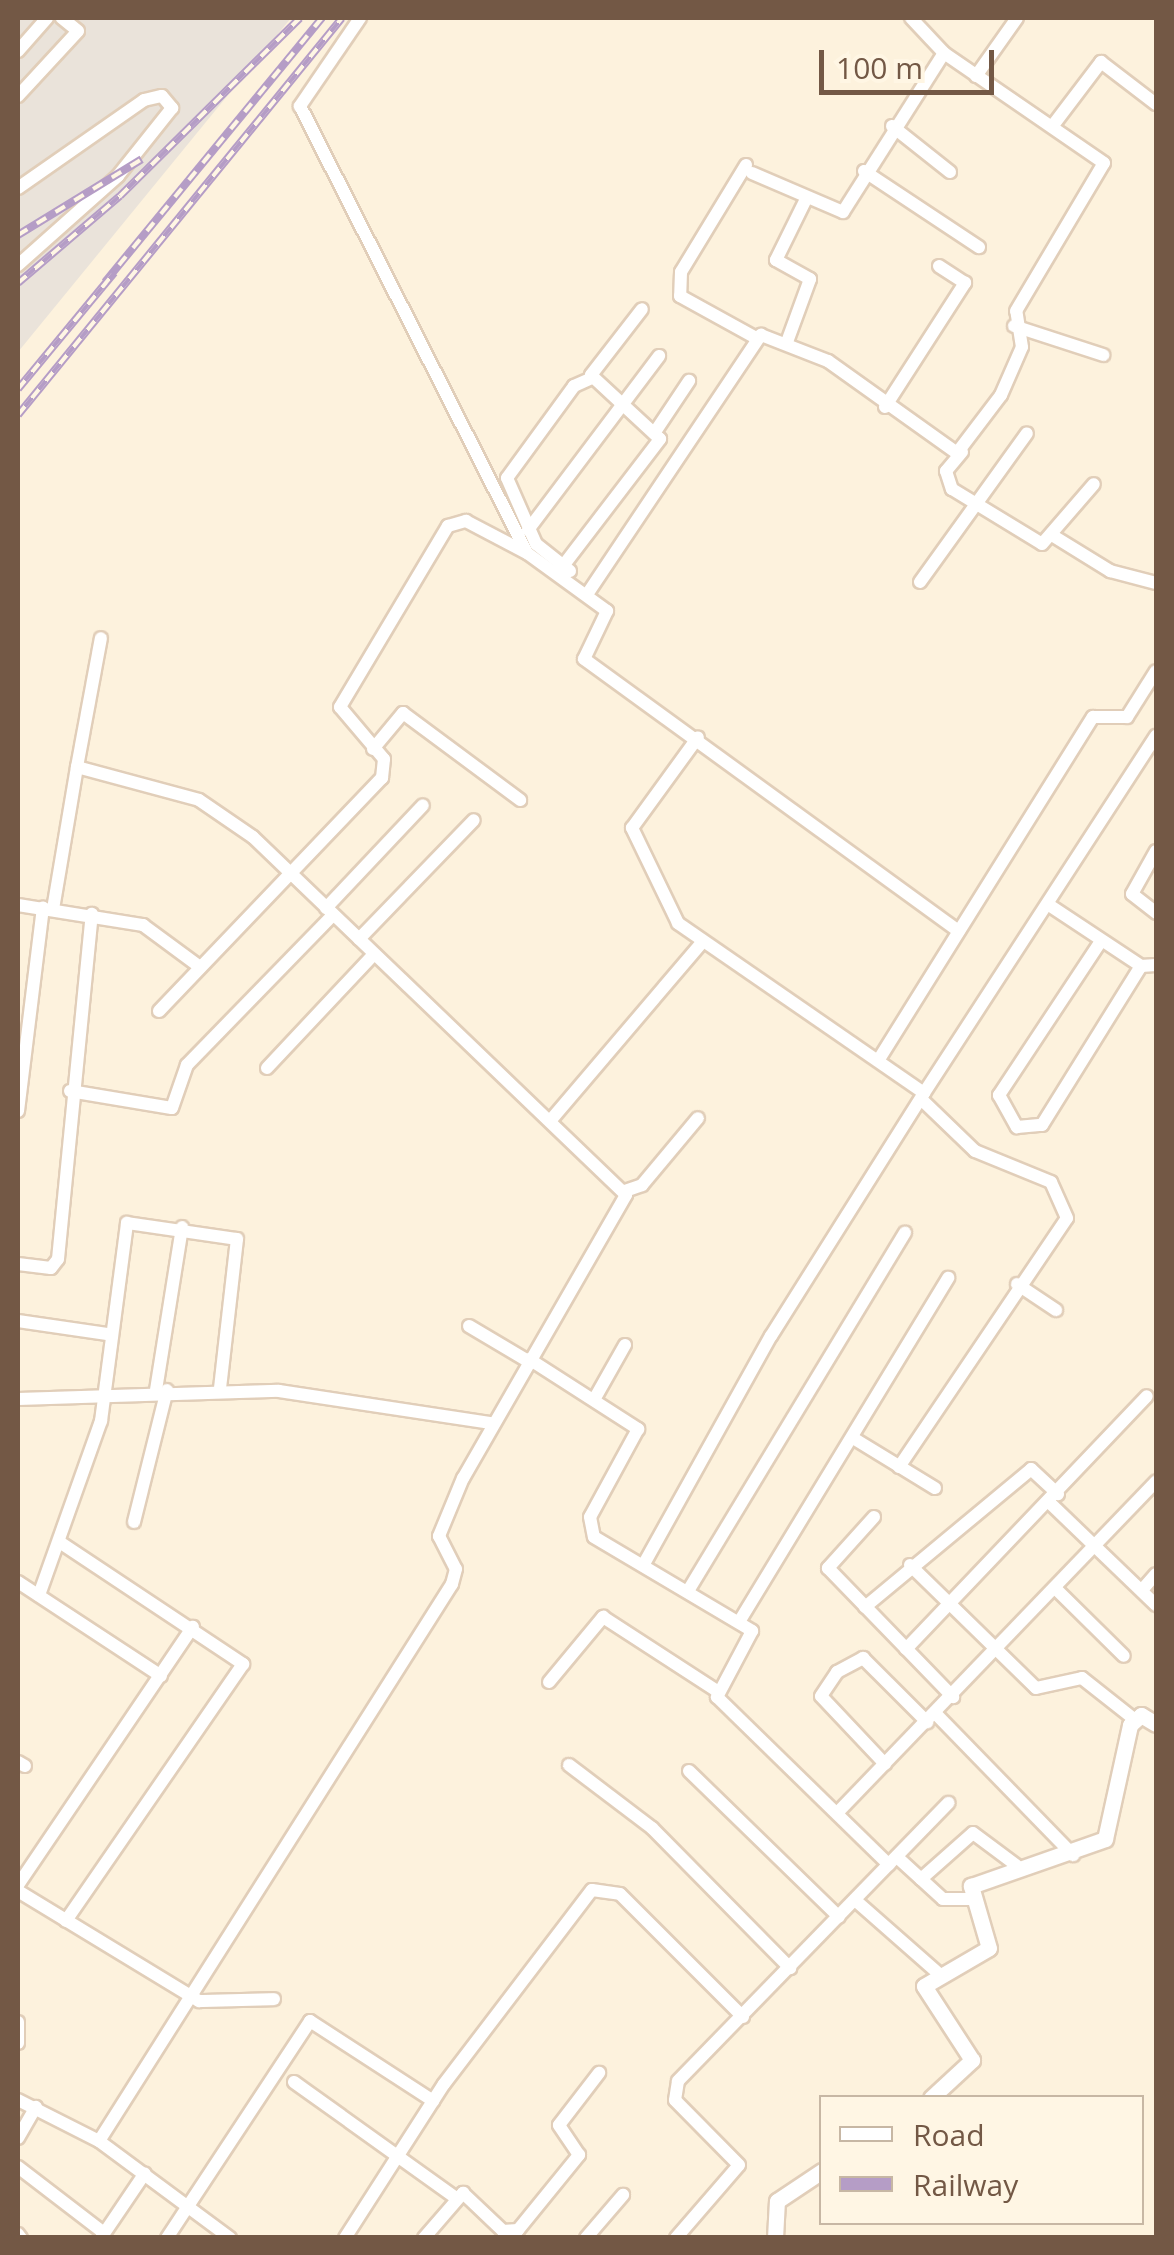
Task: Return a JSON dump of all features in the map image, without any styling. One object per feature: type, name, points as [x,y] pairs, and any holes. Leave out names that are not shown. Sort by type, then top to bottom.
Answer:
[{"type":"street","points":[[18,50],[47,18]]},
{"type":"street","points":[[18,96],[78,31],[62,18]]},
{"type":"street","points":[[360,18],[300,106],[527,553]]},
{"type":"street","points":[[911,18],[944,53],[1054,124],[1104,163],[1014,326]]},
{"type":"street","points":[[976,76],[1017,18]]},
{"type":"street","points":[[944,53],[892,126],[843,212],[805,201],[749,169],[681,272],[680,296],[756,338],[787,342],[962,452]]},
{"type":"street","points":[[1054,124],[1101,62],[1156,104]]},
{"type":"street","points":[[18,188],[144,100],[162,96],[172,108],[118,176],[18,264]]},
{"type":"street","points":[[892,126],[950,172]]},
{"type":"street","points":[[864,171],[980,247]]},
{"type":"street","points":[[787,342],[810,279],[776,260],[805,201]]},
{"type":"street","points":[[885,407],[965,282],[939,266]]},
{"type":"street","points":[[642,309],[592,378],[574,386],[508,473],[528,530],[606,612],[584,653],[588,663],[698,737],[959,931]]},
{"type":"street","points":[[1014,326],[1102,355]]},
{"type":"street","points":[[1014,326],[1022,343],[1015,366],[946,478],[975,508],[1012,532],[1046,544],[1094,484]]},
{"type":"street","points":[[583,590],[756,338]]},
{"type":"street","points":[[528,530],[659,356]]},
{"type":"street","points":[[563,566],[660,439],[657,429],[592,378]]},
{"type":"street","points":[[657,429],[689,381]]},
{"type":"street","points":[[920,582],[1027,433]]},
{"type":"street","points":[[158,1011],[382,778],[384,759],[340,708],[448,526],[466,522],[527,553],[583,590]]},
{"type":"street","points":[[1055,537],[1110,571],[1156,583]]},
{"type":"street","points":[[18,1112],[48,908],[100,638]]},
{"type":"street","points":[[881,1056],[1093,718],[1127,718],[1156,671]]},
{"type":"street","points":[[374,748],[403,713],[520,800]]},
{"type":"street","points":[[645,1562],[765,1346],[1156,736]]},
{"type":"street","points":[[698,737],[632,828],[670,910],[700,944],[881,1056],[975,1151],[1045,1178],[1061,1194],[1066,1222],[1017,1284],[900,1467]]},
{"type":"street","points":[[76,767],[199,800],[289,873],[625,1191],[625,1208],[490,1422],[440,1530],[452,1584],[187,1995],[99,2140]]},
{"type":"street","points":[[70,1090],[172,1108],[188,1065],[423,805]]},
{"type":"street","points":[[359,939],[474,820]]},
{"type":"street","points":[[1156,851],[1132,894],[1156,912]]},
{"type":"street","points":[[1049,904],[1100,941],[1151,968],[1042,1125],[1017,1126],[999,1095],[1100,941]]},
{"type":"street","points":[[18,905],[143,925],[200,968]]},
{"type":"street","points":[[18,1264],[51,1268],[58,1259],[70,1090],[92,914]]},
{"type":"street","points":[[550,1121],[700,944]]},
{"type":"street","points":[[267,1068],[374,954]]},
{"type":"street","points":[[625,1191],[642,1186],[698,1118]]},
{"type":"street","points":[[40,1594],[61,1543],[105,1392],[107,1334],[123,1228],[134,1221],[182,1227],[238,1242],[220,1389]]},
{"type":"street","points":[[134,1522],[162,1390],[182,1227]]},
{"type":"street","points":[[688,1591],[905,1232]]},
{"type":"street","points":[[739,1622],[948,1278]]},
{"type":"street","points":[[1017,1284],[1056,1310]]},
{"type":"street","points":[[18,1320],[107,1334]]},
{"type":"street","points":[[469,1326],[595,1398],[638,1436],[590,1516],[590,1532],[739,1622],[756,1639],[716,1691]]},
{"type":"street","points":[[595,1398],[625,1346]]},
{"type":"street","points":[[18,1399],[220,1389],[490,1422]]},
{"type":"street","points":[[906,1650],[953,1606],[1147,1396]]},
{"type":"street","points":[[853,1438],[935,1488]]},
{"type":"street","points":[[865,1607],[910,1565],[1031,1469],[1096,1545],[1156,1605]]},
{"type":"street","points":[[838,1812],[1001,1648],[1156,1481]]},
{"type":"street","points":[[874,1517],[827,1566],[954,1696]]},
{"type":"street","points":[[61,1543],[193,1627],[243,1664],[66,1921]]},
{"type":"street","points":[[910,1565],[1001,1648],[1036,1688],[1082,1678],[1134,1719],[1156,1724]]},
{"type":"street","points":[[1142,1590],[1156,1574]]},
{"type":"street","points":[[18,1582],[162,1676]]},
{"type":"street","points":[[1056,1589],[1124,1656]]},
{"type":"street","points":[[549,1682],[603,1617],[716,1691],[838,1812],[893,1861],[952,1903],[969,1898],[981,1877],[1016,1865],[1073,1854],[1111,1829],[1134,1719]]},
{"type":"street","points":[[193,1627],[18,1888],[187,1995],[234,2007],[274,1999]]},
{"type":"street","points":[[885,1764],[821,1696],[837,1672],[863,1658],[1073,1854]]},
{"type":"street","points":[[569,1765],[652,1828],[790,1968]]},
{"type":"street","points":[[689,1771],[840,1916]]},
{"type":"street","points":[[676,2238],[739,2165],[673,2088],[948,1803]]},
{"type":"street","points":[[921,1879],[973,1834],[1016,1865]]},
{"type":"street","points":[[345,2238],[395,2154],[433,2101],[600,1887],[620,1894],[743,2017]]},
{"type":"street","points":[[934,2095],[972,2060],[927,1994],[937,1972],[989,1948],[969,1898]]},
{"type":"street","points":[[856,1900],[937,1972]]},
{"type":"street","points":[[166,2238],[191,2207],[310,2021],[433,2101]]},
{"type":"street","points":[[18,2022],[18,2043]]},
{"type":"street","points":[[294,2082],[453,2196],[468,2194],[502,2230],[518,2230],[579,2156],[558,2125],[599,2073]]},
{"type":"street","points":[[18,2100],[99,2140],[224,2236]]},
{"type":"street","points":[[18,2138],[36,2107]]},
{"type":"street","points":[[18,2167],[102,2235],[145,2174]]},
{"type":"street","points":[[775,2238],[777,2202],[819,2173]]},
{"type":"street","points":[[424,2238],[453,2196]]},
{"type":"street","points":[[586,2238],[622,2196]]},
{"type":"shaded area","points":[[18,18],[291,18],[18,352]]},
{"type":"railway","points":[[18,283],[120,196],[300,18]]},
{"type":"railway","points":[[105,282],[322,18]]},
{"type":"railway","points":[[18,415],[342,18]]},
{"type":"railway","points":[[18,235],[142,159]]},
{"type":"railway","points":[[18,389],[114,273]]}]
